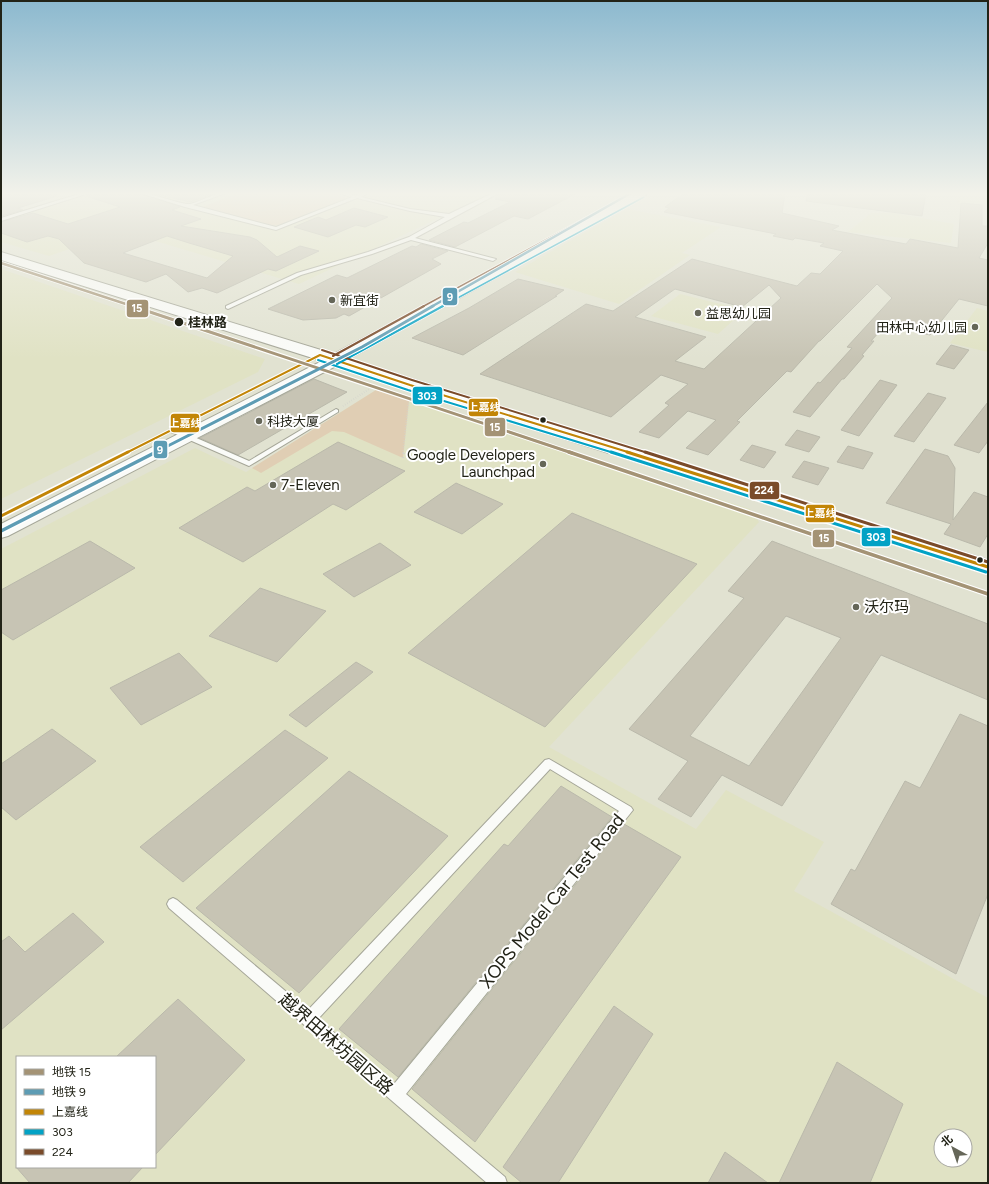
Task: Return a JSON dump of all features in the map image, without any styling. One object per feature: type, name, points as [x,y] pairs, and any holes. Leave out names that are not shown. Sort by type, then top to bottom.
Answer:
[{"type":"main road","points":[[328,358],[514,248]]},
{"type":"main road","points":[[1,532],[180,434],[491,276],[541,248]]},
{"type":"main road","points":[[1,256],[532,422],[988,567]]},
{"type":"main road","points":[[1,516],[180,434]]},
{"type":"lane","points":[[228,307],[299,274],[383,248]]},
{"type":"lane","points":[[452,248],[494,259]]},
{"type":"lane","points":[[180,434],[249,464],[336,411]]},
{"type":"lane","name":"XOPS Model Car Test Road","points":[[308,1020],[549,763],[627,810],[395,1095]]},
{"type":"lane","name":"越界田林坊园区路","points":[[173,904],[499,1183]]},
{"type":"path","points":[[336,411],[388,378]]},
{"type":"path","points":[[404,458],[410,385]]},
{"type":"shaded area","points":[[22,248],[72,248],[49,256]]},
{"type":"shaded area","points":[[180,248],[375,248],[299,284]]},
{"type":"shaded area","points":[[557,248],[689,248],[682,253],[690,255],[619,304],[515,272]]},
{"type":"shaded area","points":[[1,269],[265,359],[258,372],[1,499]]},
{"type":"shaded area","name":"益思幼儿园","points":[[680,294],[745,310],[718,334],[651,316]]},
{"type":"shaded area","name":"田林中心幼儿园","points":[[977,308],[988,311],[988,352],[950,343]]},
{"type":"shaded area","points":[[376,390],[750,509],[759,522],[549,747],[696,829],[726,790],[824,842],[794,891],[988,998],[988,1183],[1,1183],[1,549],[195,448],[246,472]]},
{"type":"shaded area","points":[[376,390],[409,401],[403,458],[344,432],[332,431],[261,473],[252,468]]},
{"type":"building","points":[[69,248],[135,248],[123,253],[207,278],[233,256],[207,248],[267,248],[277,257],[295,248],[309,248],[319,251],[276,271],[268,269],[217,293],[202,288],[188,292],[166,274],[146,282],[84,263]]},
{"type":"building","points":[[407,248],[437,248],[448,251],[432,259],[441,264],[349,316],[344,314],[336,318],[303,320],[268,309],[337,275],[347,278]]},
{"type":"building","points":[[830,248],[985,248],[979,258],[988,260],[988,306],[959,299],[930,335],[915,332],[920,326],[890,320],[871,341],[874,341],[862,355],[864,356],[844,379],[842,379],[810,417],[793,412],[818,382],[820,383],[852,348],[847,347],[892,298],[877,284],[819,341],[791,372],[787,371],[737,421],[740,422],[708,455],[686,448],[716,420],[688,411],[659,438],[639,432],[669,405],[665,403],[688,384],[661,375],[611,417],[480,374],[586,304],[613,311],[692,259],[797,286],[811,273],[820,274],[843,251]],"holes":[[[769,285],[781,298],[704,369],[675,361],[706,337],[635,317],[675,289],[742,307]]]},
{"type":"building","points":[[518,279],[564,290],[555,296],[557,296],[463,355],[412,338],[469,308]]},
{"type":"building","points":[[951,345],[969,350],[954,369],[936,364]]},
{"type":"building","name":"科技大厦","points":[[314,379],[347,392],[238,455],[200,438]]},
{"type":"building","points":[[880,380],[897,385],[859,436],[841,430]]},
{"type":"building","points":[[928,393],[946,398],[914,442],[894,436]]},
{"type":"building","points":[[988,402],[988,441],[979,453],[954,445]]},
{"type":"building","points":[[797,430],[820,437],[809,452],[785,445]]},
{"type":"building","points":[[338,442],[405,471],[346,510],[333,504],[243,562],[179,528],[247,487],[255,491]]},
{"type":"building","points":[[752,445],[776,452],[764,468],[740,460]]},
{"type":"building","points":[[848,446],[873,453],[863,469],[837,462]]},
{"type":"building","points":[[925,449],[948,456],[955,468],[953,520],[974,492],[988,497],[988,534],[980,547],[944,534],[951,524],[886,503]]},
{"type":"building","points":[[804,461],[829,468],[818,485],[792,477]]},
{"type":"building","points":[[456,483],[503,504],[462,534],[414,512]]},
{"type":"building","points":[[572,513],[697,564],[545,727],[408,653]]},
{"type":"building","points":[[90,541],[135,568],[13,640],[1,632],[1,590]]},
{"type":"building","points":[[772,541],[988,624],[988,700],[881,655],[782,806],[722,775],[691,817],[658,799],[688,761],[629,729],[744,598],[728,591]],"holes":[[[786,616],[841,638],[749,766],[690,736]]]},
{"type":"building","points":[[380,543],[411,565],[354,597],[323,574]]},
{"type":"building","points":[[260,588],[326,611],[277,662],[209,636]]},
{"type":"building","points":[[179,653],[212,687],[141,725],[110,688]]},
{"type":"building","points":[[356,662],[373,672],[306,727],[289,715]]},
{"type":"building","points":[[960,714],[988,726],[988,894],[956,974],[831,904],[851,869],[855,871],[905,781],[920,788]]},
{"type":"building","points":[[52,729],[96,761],[16,820],[1,807],[1,764]]},
{"type":"building","points":[[285,730],[328,758],[183,882],[140,847]]},
{"type":"building","points":[[349,771],[448,836],[299,993],[196,908]]},
{"type":"building","points":[[561,786],[612,817],[398,1077],[339,1029],[504,844],[508,846]]},
{"type":"building","points":[[624,824],[681,857],[475,1142],[412,1089]]},
{"type":"building","points":[[73,913],[104,942],[1,1030],[1,942],[9,936],[25,952]]},
{"type":"building","points":[[178,999],[245,1060],[156,1154],[156,1056],[117,1056]]},
{"type":"building","points":[[614,1006],[653,1034],[558,1183],[522,1183],[503,1167]]},
{"type":"building","points":[[837,1062],[903,1104],[870,1183],[779,1183]]},
{"type":"building","points":[[725,1152],[768,1183],[708,1183]]},
{"type":"building","points":[[17,1168],[142,1168],[128,1183],[30,1183]]},
{"type":"metro line","name":"9","points":[[1,531],[362,347],[534,248]]},
{"type":"metro line","name":"15","points":[[1,263],[495,427],[988,594]]},
{"type":"transit line","name":"224","points":[[333,356],[531,248]]},
{"type":"transit line","name":"303","points":[[337,364],[550,248]]},
{"type":"transit line","name":"224","points":[[322,350],[412,380],[535,417],[988,562]]},
{"type":"transit line","name":"上嘉线","points":[[1,516],[320,355],[410,385],[533,422],[988,567]]},
{"type":"transit line","name":"303","points":[[318,360],[408,390],[532,427],[986,572]]},
{"type":"place","name":"新宜街","points":[[332,300]]},
{"type":"place","name":"益思幼儿园","points":[[698,313]]},
{"type":"place","name":"桂林路","points":[[179,322]]},
{"type":"place","name":"田林中心幼儿园","points":[[975,327]]},
{"type":"place","name":"科技大厦","points":[[259,421]]},
{"type":"place","name":"Google Developers Launchpad","points":[[543,464]]},
{"type":"place","name":"7-Eleven","points":[[273,485]]},
{"type":"place","name":"沃尔玛","points":[[856,607]]}]
